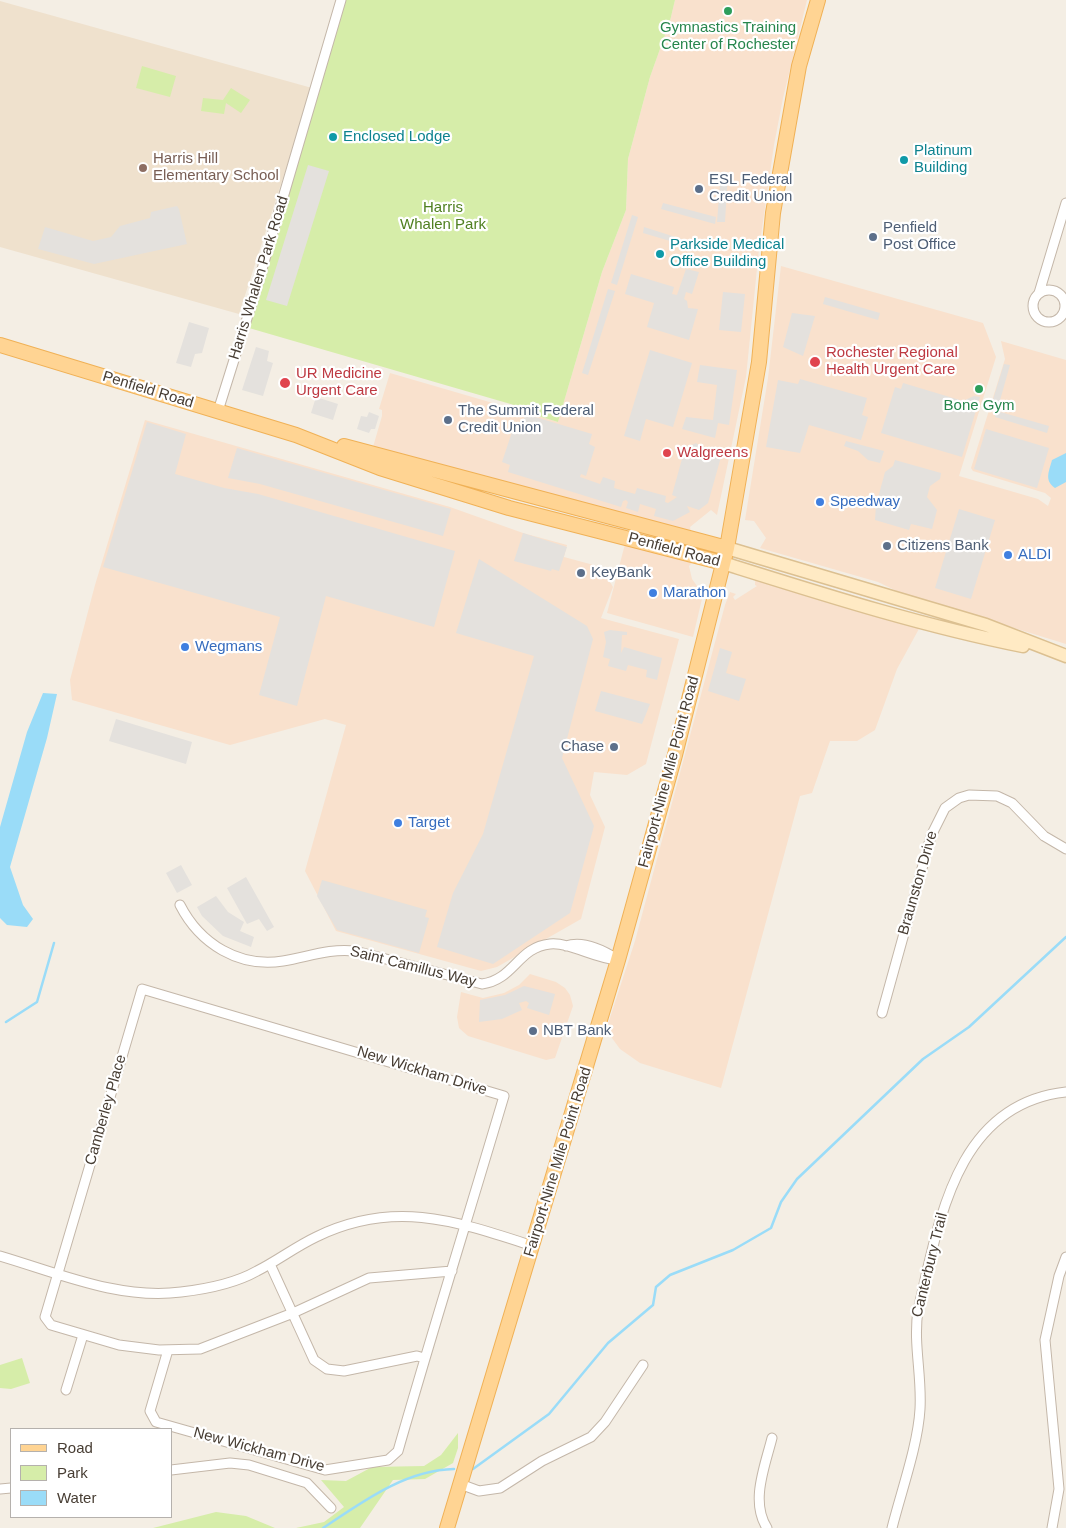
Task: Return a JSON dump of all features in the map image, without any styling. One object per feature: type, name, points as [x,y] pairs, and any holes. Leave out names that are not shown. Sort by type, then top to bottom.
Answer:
[{"type":"main road","name":"Fairport-Nine Mile Point Road","points":[[447,1528],[618,960],[675,755],[727,548],[759,362],[773,213],[799,66],[818,0]]},
{"type":"main road","name":"Penfield Road","points":[[0,345],[296,435],[384,455],[727,548],[986,625],[1061,654]]},
{"type":"main road","name":"Penfield Road","points":[[296,435],[380,468],[509,508],[723,563],[980,638],[1061,654]]},
{"type":"street","name":"Harris Whalen Park Road","points":[[218,411],[253,301],[341,0]]},
{"type":"street","points":[[1039,293],[1066,203]]},
{"type":"street","name":"Braunston Drive","points":[[882,1013],[931,836],[939,816],[945,808],[959,798],[969,795],[997,796],[1012,802],[1044,836],[1066,849]]},
{"type":"street","name":"Saint Camillus Way","points":[[180,905],[200,934],[220,950],[244,959],[262,962],[284,961],[342,949],[355,950],[482,984],[500,980],[524,955],[533,949],[551,944],[566,946],[606,960],[618,960]]},
{"type":"street","name":"Camberley Place","points":[[270,1026],[142,989],[45,1317],[51,1325],[118,1345],[168,1350],[200,1349],[293,1313],[369,1278],[452,1271]]},
{"type":"street","name":"New Wickham Drive","points":[[168,1350],[150,1411],[156,1422],[325,1470],[388,1460],[398,1451],[424,1358],[467,1224],[504,1096],[270,1026]]},
{"type":"street","name":"Canterbury Trail","points":[[892,1528],[919,1422],[920,1392],[915,1330],[918,1310],[954,1180],[972,1147],[1000,1119],[1033,1100],[1066,1092]]},
{"type":"street","points":[[0,1256],[129,1292],[179,1293],[236,1280],[270,1264],[315,1237],[366,1221],[417,1216],[467,1224],[533,1246]]},
{"type":"street","points":[[1052,1528],[1059,1489],[1045,1340],[1059,1276],[1066,1257]]},
{"type":"street","points":[[270,1264],[314,1360],[328,1368],[344,1371],[417,1356],[424,1358]]},
{"type":"street","points":[[66,1390],[83,1334]]},
{"type":"street","points":[[460,1484],[479,1491],[500,1488],[542,1461],[591,1437],[606,1422],[643,1365]]},
{"type":"street","points":[[767,1528],[760,1514],[759,1502],[772,1438]]},
{"type":"street","points":[[172,1470],[230,1463],[249,1465],[307,1483],[331,1508]]},
{"type":"shaded area","points":[[675,0],[807,0],[783,98],[774,145],[759,249],[746,377],[717,515],[711,510],[690,527],[691,532],[373,447],[382,416],[382,410],[379,409],[390,373],[558,422],[602,272],[626,210],[628,159],[650,77],[670,21]]},
{"type":"shaded area","name":"Harris Hill Elementary School","points":[[0,1],[312,88],[239,314],[0,247]]},
{"type":"shaded area","points":[[308,165],[329,171],[287,306],[266,300]]},
{"type":"shaded area","points":[[721,172],[728,172],[725,222],[717,222]]},
{"type":"shaded area","points":[[663,203],[716,217],[715,224],[661,209]]},
{"type":"shaded area","points":[[177,206],[187,244],[94,264],[38,249],[45,227],[93,241],[111,237],[120,226],[150,218],[151,212]]},
{"type":"shaded area","points":[[632,215],[638,217],[617,285],[611,283]]},
{"type":"shaded area","points":[[644,227],[688,241],[687,246],[643,233]]},
{"type":"shaded area","points":[[781,266],[983,323],[996,357],[959,476],[1038,499],[1048,506],[1051,498],[1045,493],[973,471],[971,468],[1005,359],[1001,341],[1066,360],[1066,644],[901,593],[878,582],[760,548],[766,538],[754,521],[745,520],[768,378]]},
{"type":"shaded area","points":[[686,269],[699,272],[692,294],[686,292],[684,299],[687,301],[688,308],[698,309],[689,340],[647,327],[654,303],[625,294],[631,274],[674,287],[672,294],[677,295]]},
{"type":"shaded area","points":[[608,289],[615,291],[588,375],[582,373]]},
{"type":"shaded area","points":[[723,292],[745,294],[741,332],[719,330]]},
{"type":"shaded area","points":[[825,297],[880,313],[878,320],[823,304]]},
{"type":"shaded area","points":[[792,313],[815,316],[803,356],[783,347]]},
{"type":"shaded area","points":[[189,322],[209,328],[202,353],[195,354],[191,367],[176,363]]},
{"type":"shaded area","points":[[256,347],[269,351],[267,361],[273,363],[263,396],[242,390]]},
{"type":"shaded area","points":[[650,350],[692,363],[673,427],[646,419],[640,441],[624,436]]},
{"type":"shaded area","points":[[1004,364],[1010,365],[997,411],[990,409]]},
{"type":"shaded area","points":[[700,365],[737,370],[729,425],[718,423],[715,438],[682,429],[686,417],[713,420],[717,385],[697,382]]},
{"type":"shaded area","points":[[800,379],[867,398],[862,415],[868,417],[861,440],[809,425],[800,453],[766,447],[778,380],[798,384]]},
{"type":"shaded area","points":[[903,383],[963,401],[974,396],[980,397],[962,457],[881,433],[895,387],[901,389]]},
{"type":"shaded area","points":[[316,397],[338,404],[333,420],[311,413]]},
{"type":"shaded area","points":[[997,411],[1049,426],[1047,433],[995,417]]},
{"type":"shaded area","points":[[369,412],[379,416],[375,429],[371,429],[369,433],[357,429],[361,416],[367,417]]},
{"type":"shaded area","points":[[525,414],[592,434],[589,444],[595,447],[586,476],[581,474],[580,477],[600,484],[603,477],[615,481],[614,488],[635,494],[637,488],[666,496],[665,502],[668,503],[677,497],[672,495],[685,448],[696,443],[708,453],[721,457],[708,503],[699,510],[687,506],[690,512],[673,521],[654,516],[656,509],[640,504],[638,512],[626,508],[628,502],[626,500],[623,501],[621,507],[508,472],[510,465],[502,462],[514,426],[522,428]]},
{"type":"shaded area","points":[[145,420],[450,507],[523,533],[567,545],[564,557],[601,567],[613,587],[601,618],[679,639],[646,764],[627,775],[594,772],[590,795],[605,827],[581,919],[497,967],[481,971],[336,931],[305,871],[346,725],[325,719],[230,745],[72,700],[70,680],[95,585]]},
{"type":"shaded area","points":[[147,422],[186,434],[175,474],[224,488],[258,494],[455,551],[434,627],[326,596],[297,706],[259,695],[280,617],[103,567]]},
{"type":"shaded area","points":[[986,429],[1049,448],[1037,488],[974,469]]},
{"type":"shaded area","points":[[846,441],[884,451],[880,463],[868,460],[858,451],[844,446]]},
{"type":"shaded area","points":[[237,448],[451,509],[443,536],[260,484],[228,478]]},
{"type":"shaded area","points":[[895,460],[941,473],[940,479],[930,486],[927,497],[937,510],[932,529],[911,524],[909,530],[875,520],[876,505],[885,472],[893,466]]},
{"type":"shaded area","points":[[959,509],[995,520],[971,599],[935,588]]},
{"type":"shaded area","points":[[523,533],[567,547],[559,571],[552,569],[551,571],[514,561]]},
{"type":"shaded area","points":[[625,544],[692,563],[689,566],[692,579],[697,586],[705,586],[693,637],[607,613]]},
{"type":"shaded area","points":[[479,559],[587,626],[593,639],[562,758],[594,826],[570,913],[493,964],[437,947],[453,893],[483,834],[534,656],[456,633]]},
{"type":"shaded area","points":[[755,580],[920,627],[897,669],[875,730],[857,741],[830,741],[812,793],[800,796],[721,1088],[640,1063],[620,1049],[606,1030],[635,941],[725,605],[730,592],[736,594],[733,597],[735,600],[757,586],[755,585]]},
{"type":"shaded area","points":[[610,630],[627,632],[627,635],[622,635],[621,653],[624,647],[662,658],[657,680],[646,677],[647,670],[628,665],[626,671],[608,666],[610,659],[603,657],[606,642],[604,632]]},
{"type":"shaded area","points":[[720,648],[732,652],[726,673],[746,679],[739,701],[708,691]]},
{"type":"shaded area","points":[[601,691],[650,704],[642,724],[595,711]]},
{"type":"shaded area","points":[[116,719],[192,742],[186,764],[109,741]]},
{"type":"shaded area","points":[[181,865],[192,885],[177,893],[166,873]]},
{"type":"shaded area","points":[[246,877],[274,927],[267,931],[259,919],[247,924],[227,888]]},
{"type":"shaded area","points":[[322,880],[427,910],[425,917],[429,918],[419,953],[337,930],[317,896]]},
{"type":"shaded area","points":[[216,896],[228,912],[244,922],[240,931],[254,937],[251,947],[223,936],[202,916],[197,907]]},
{"type":"shaded area","points":[[530,974],[556,982],[565,988],[570,995],[573,1006],[555,1058],[546,1060],[468,1036],[459,1028],[457,1017],[461,992],[483,998],[504,993],[519,985]]},
{"type":"shaded area","points":[[524,986],[555,994],[549,1015],[527,1008],[529,1003],[526,1001],[519,1003],[522,1010],[502,1019],[479,1022],[480,1000],[505,995]]},
{"type":"green space","name":"Harris Whalen Park","points":[[346,0],[675,0],[670,21],[650,77],[628,159],[626,210],[602,272],[558,422],[538,416],[538,412],[249,328]]},
{"type":"green space","points":[[142,66],[176,76],[170,97],[136,88]]},
{"type":"green space","points":[[231,88],[250,100],[241,113],[226,103],[224,114],[201,111],[203,98],[223,100]]},
{"type":"green space","points":[[22,1358],[30,1383],[11,1389],[0,1388],[0,1365]]},
{"type":"green space","points":[[458,1433],[458,1448],[453,1463],[425,1479],[393,1480],[360,1528],[296,1528],[324,1522],[344,1507],[321,1480],[346,1481],[372,1467],[424,1466],[441,1455]]},
{"type":"green space","points":[[216,1512],[246,1516],[275,1528],[153,1528]]},
{"type":"water","points":[[1066,453],[1066,482],[1055,488],[1048,479],[1052,460]]},
{"type":"water","points":[[43,693],[57,694],[47,738],[10,867],[23,905],[33,919],[27,927],[7,925],[0,918],[0,827],[27,732]]},
{"type":"waterway","points":[[473,1469],[549,1414],[608,1343],[653,1305],[656,1287],[670,1275],[733,1250],[771,1228],[781,1202],[797,1179],[923,1059],[969,1027],[1066,937]]},
{"type":"waterway","points":[[6,1022],[37,1002],[54,943]]},
{"type":"waterway","points":[[323,1528],[369,1498],[401,1481],[418,1475],[454,1469]]},
{"type":"place","name":"Gymnastics Training Center of Rochester","points":[[728,11]]},
{"type":"place","name":"Enclosed Lodge","points":[[333,137]]},
{"type":"place","name":"Platinum Building","points":[[904,160]]},
{"type":"place","name":"Harris Hill Elementary School","points":[[143,168]]},
{"type":"place","name":"ESL Federal Credit Union","points":[[699,189]]},
{"type":"place","name":"Penfield Post Office","points":[[873,237]]},
{"type":"place","name":"Parkside Medical Office Building","points":[[660,254]]},
{"type":"place","name":"Rochester Regional Health Urgent Care","points":[[815,362]]},
{"type":"place","name":"UR Medicine Urgent Care","points":[[285,383]]},
{"type":"place","name":"Bone Gym","points":[[979,389]]},
{"type":"place","name":"The Summit Federal Credit Union","points":[[448,420]]},
{"type":"place","name":"Walgreens","points":[[667,453]]},
{"type":"place","name":"Speedway","points":[[820,502]]},
{"type":"place","name":"Citizens Bank","points":[[887,546]]},
{"type":"place","name":"ALDI","points":[[1008,555]]},
{"type":"place","name":"KeyBank","points":[[581,573]]},
{"type":"place","name":"Marathon","points":[[653,593]]},
{"type":"place","name":"Wegmans","points":[[185,647]]},
{"type":"place","name":"Chase","points":[[614,747]]},
{"type":"place","name":"Target","points":[[398,823]]},
{"type":"place","name":"NBT Bank","points":[[533,1031]]}]
